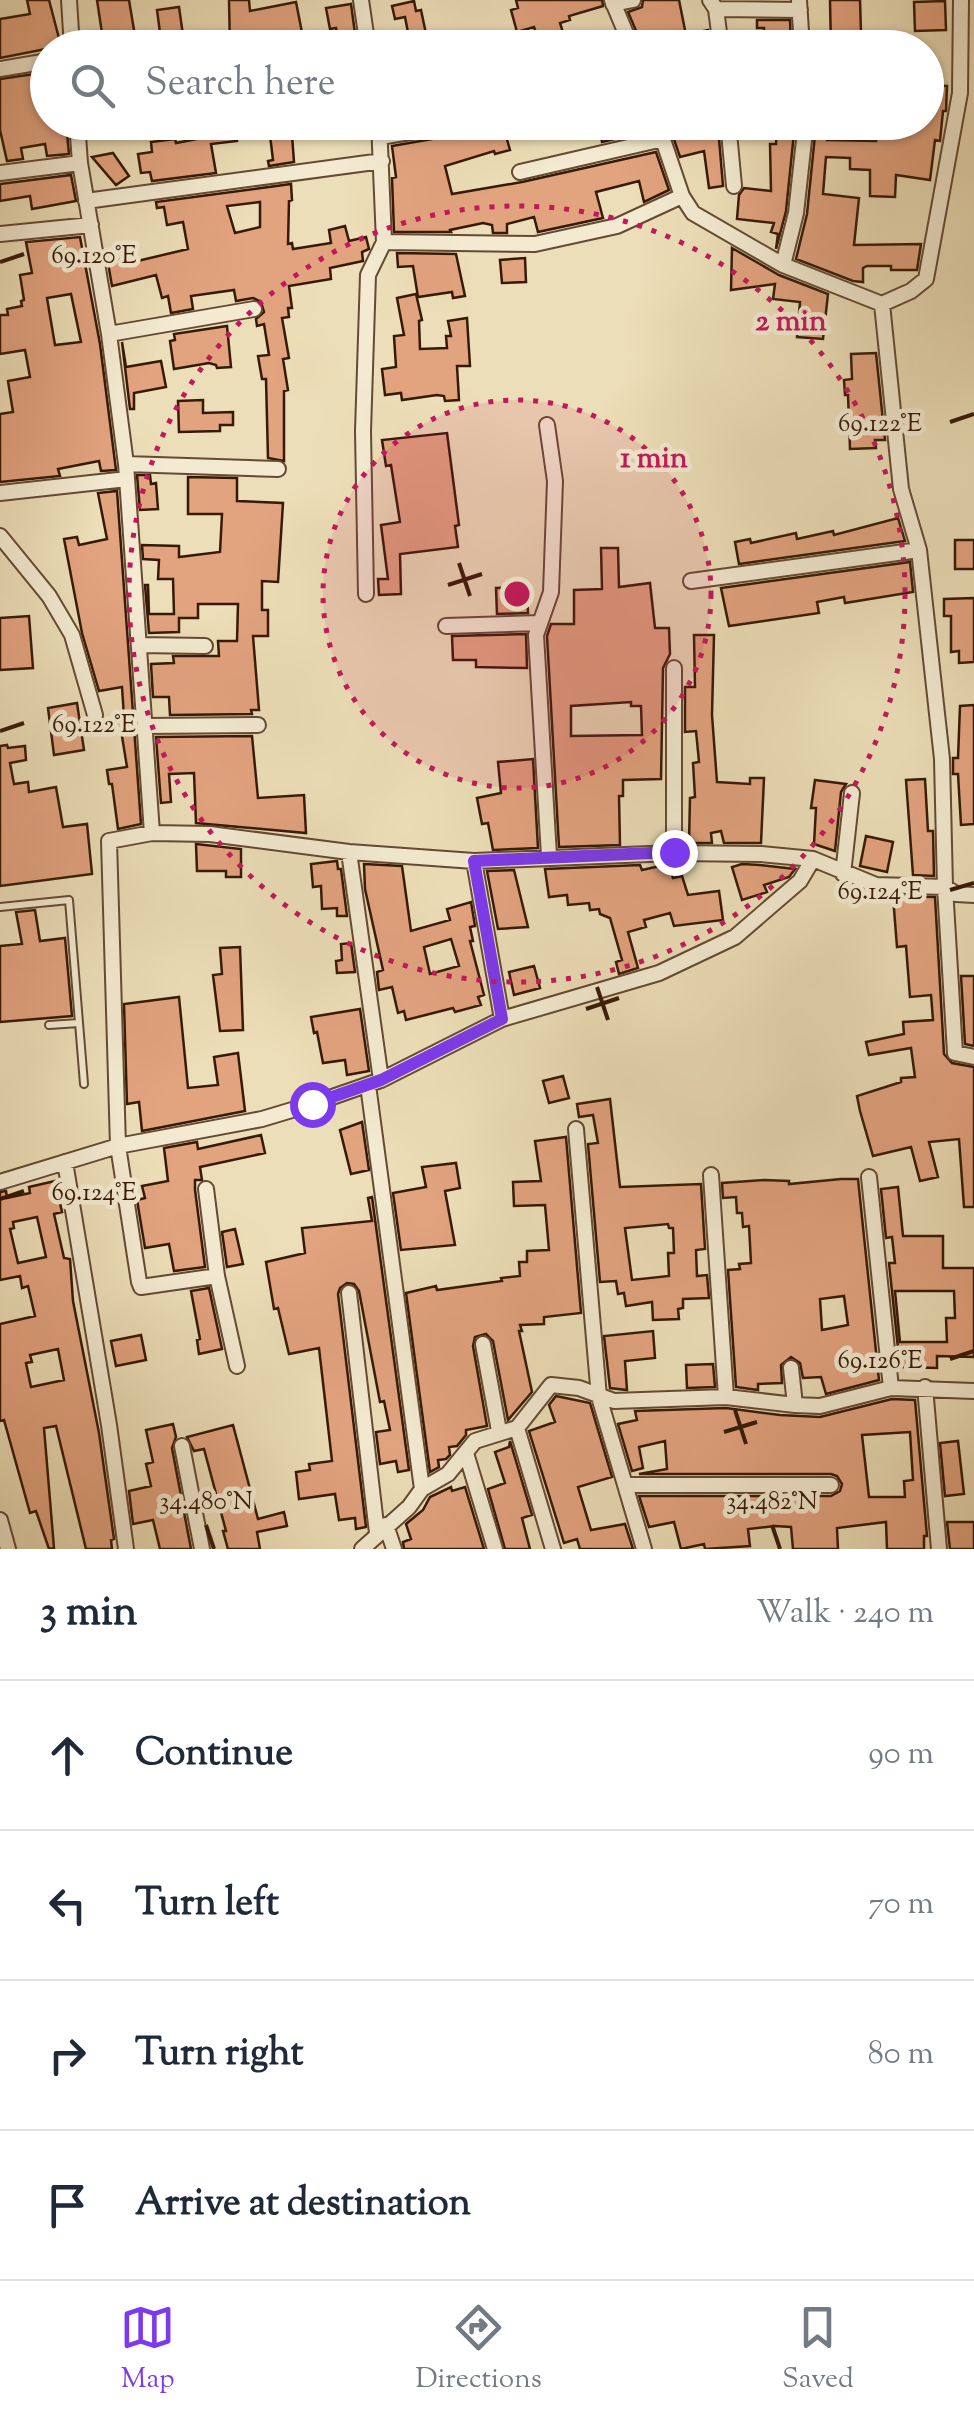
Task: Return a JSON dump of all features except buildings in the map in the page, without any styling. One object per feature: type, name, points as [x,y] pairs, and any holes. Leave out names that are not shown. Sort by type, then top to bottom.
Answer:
[{"type":"street","points":[[69,0],[71,30]]},
{"type":"street","points":[[360,0],[365,30]]},
{"type":"street","points":[[625,30],[613,2],[633,0]]},
{"type":"street","points":[[663,140],[682,196],[693,213],[782,264],[882,304],[911,291],[926,278],[960,93],[961,0]]},
{"type":"street","points":[[718,30],[713,5],[799,5],[801,30]]},
{"type":"street","points":[[0,68],[30,64]]},
{"type":"street","points":[[78,140],[110,334],[126,472],[152,833]]},
{"type":"street","points":[[366,594],[362,431],[368,275],[384,242],[380,140]]},
{"type":"street","points":[[520,172],[659,140]]},
{"type":"street","points":[[730,140],[734,186]]},
{"type":"street","points":[[782,264],[796,213],[804,140]]},
{"type":"street","points":[[86,200],[382,161]]},
{"type":"street","points":[[0,173],[80,164]]},
{"type":"street","points":[[384,242],[535,244],[617,226],[682,196]]},
{"type":"street","points":[[0,234],[92,225]]},
{"type":"street","points":[[882,304],[900,489],[919,550],[942,759],[955,1053],[974,1057]]},
{"type":"street","points":[[110,334],[254,309]]},
{"type":"street","points":[[547,425],[555,480],[551,592],[548,608],[538,623],[549,856]]},
{"type":"street","points":[[0,494],[126,472],[278,469]]},
{"type":"street","points":[[0,536],[49,596],[72,635],[95,715]]},
{"type":"street","points":[[691,582],[919,550]]},
{"type":"street","points":[[446,626],[538,623]]},
{"type":"street","points":[[139,645],[205,646]]},
{"type":"street","points":[[674,668],[674,852]]},
{"type":"street","points":[[145,726],[258,725]]},
{"type":"street","points":[[843,874],[852,793]]},
{"type":"street","points":[[218,1276],[141,1287],[118,1146],[109,841],[152,833],[210,834],[349,852],[474,861],[674,852],[813,859],[876,885],[945,887],[956,894],[974,895]]},
{"type":"street","points":[[349,852],[422,1489]]},
{"type":"street","points":[[0,1182],[118,1146],[262,1119],[374,1082],[502,1019],[659,973],[735,937],[800,881],[813,859]]},
{"type":"street","points":[[474,861],[502,1019]]},
{"type":"street","points":[[576,1129],[599,1397],[644,1549]]},
{"type":"street","points":[[64,1162],[126,1549]]},
{"type":"street","points":[[712,1175],[726,1397]]},
{"type":"street","points":[[869,1176],[892,1388]]},
{"type":"street","points":[[206,1189],[218,1276],[237,1366]]},
{"type":"street","points":[[349,1294],[382,1529],[394,1549]]},
{"type":"street","points":[[484,1344],[499,1431]]},
{"type":"street","points":[[791,1368],[795,1406]]},
{"type":"street","points":[[362,1549],[422,1489],[448,1474],[476,1441],[517,1428],[551,1385],[579,1388],[614,1401],[726,1397],[795,1406],[820,1406],[892,1388],[974,1390]]},
{"type":"street","points":[[925,1388],[939,1549]]},
{"type":"street","points":[[517,1428],[554,1549]]},
{"type":"street","points":[[182,1446],[202,1549]]},
{"type":"street","points":[[466,1453],[495,1549]]},
{"type":"street","points":[[626,1485],[831,1485]]},
{"type":"street","points":[[0,1520],[8,1549]]},
{"type":"lane","points":[[0,906],[69,900],[84,1084]]},
{"type":"lane","points":[[49,1025],[79,1023]]},
{"type":"route","points":[[312,1104],[381,1080],[502,1019],[474,861],[674,852]]}]
